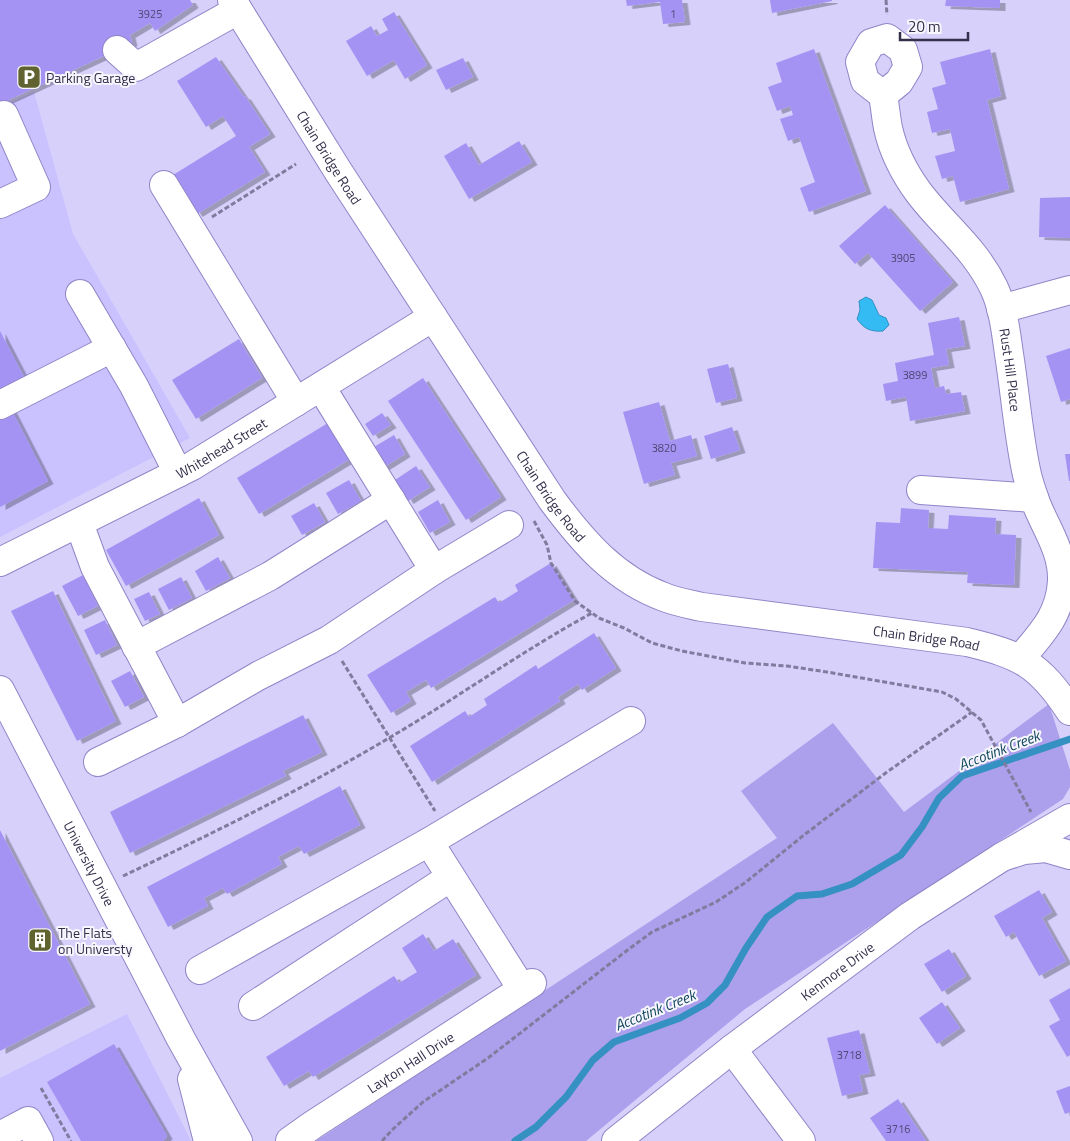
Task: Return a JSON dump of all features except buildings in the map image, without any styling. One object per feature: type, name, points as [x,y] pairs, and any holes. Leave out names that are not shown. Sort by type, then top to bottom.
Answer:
[{"type":"street","points":[[117,50],[136,66],[235,5]]},
{"type":"street","name":"Chain Bridge Road","points":[[235,5],[338,171],[552,500],[572,527],[600,558],[619,574],[642,588],[666,598],[702,607],[967,642],[1001,650],[1038,670],[1070,711]]},
{"type":"street","name":"Rust Hill Place","points":[[883,95],[888,129],[900,162],[920,194],[965,242],[978,260],[994,288],[1001,309],[1007,337],[1026,470],[1034,498],[1057,549],[1061,563],[1062,581],[1057,606],[1052,619],[1020,659]]},
{"type":"street","points":[[0,204],[36,187],[4,115]]},
{"type":"street","points":[[164,185],[296,402]]},
{"type":"street","points":[[1001,309],[1070,290]]},
{"type":"street","points":[[80,294],[134,386],[178,473]]},
{"type":"street","name":"Whitehead Street","points":[[0,562],[178,473],[433,317]]},
{"type":"street","points":[[0,405],[112,348]]},
{"type":"street","points":[[321,386],[434,570]]},
{"type":"street","points":[[920,490],[1034,498]]},
{"type":"street","points":[[136,646],[270,576],[391,500]]},
{"type":"street","points":[[78,523],[96,567],[177,723]]},
{"type":"street","points":[[98,762],[177,723],[258,676],[329,640],[434,570],[521,523]]},
{"type":"street","name":"University Drive","points":[[0,690],[181,1039],[238,1141]]},
{"type":"street","points":[[200,970],[438,836],[631,721]]},
{"type":"street","name":"Kenmore Drive","points":[[616,1141],[732,1049],[910,916],[1002,857],[1070,818]]},
{"type":"street","points":[[253,1006],[451,877],[438,836]]},
{"type":"street","points":[[1002,857],[1024,850],[1046,848],[1070,855]]},
{"type":"street","name":"Layton Hall Drive","points":[[290,1141],[527,986],[451,877]]},
{"type":"street","points":[[181,1039],[208,1141]]},
{"type":"street","points":[[732,1049],[802,1141]]},
{"type":"street","points":[[0,1136],[28,1121],[39,1141]]},
{"type":"path","points":[[191,230],[296,164]]},
{"type":"path","points":[[521,523],[547,545],[551,563],[574,600],[600,618],[652,643],[745,663],[787,666],[942,692],[956,699],[981,720],[1035,819]]},
{"type":"path","points":[[102,886],[314,782],[389,738],[557,631],[592,613]]},
{"type":"path","points":[[329,640],[389,738],[438,836]]},
{"type":"path","points":[[382,1141],[423,1102],[488,1058],[624,952],[652,932],[716,902],[746,882],[887,772],[972,712]]},
{"type":"path","points":[[41,1088],[71,1141]]},
{"type":"shaded area","points":[[34,92],[73,234],[190,438],[0,537],[0,107]]},
{"type":"shaded area","points":[[1049,704],[1070,770],[1070,787],[1063,799],[745,1009],[586,1141],[316,1141],[777,838],[741,791],[833,723],[904,812]]},
{"type":"shaded area","points":[[127,1014],[191,1141],[0,1141],[0,1078]]},
{"type":"water","points":[[866,297],[872,300],[879,315],[886,318],[889,325],[883,331],[868,329],[857,319],[860,310],[859,301]]},
{"type":"waterway","name":"Accotink Creek","points":[[515,1141],[536,1127],[566,1097],[593,1060],[614,1042],[680,1018],[707,1003],[725,985],[746,948],[767,917],[797,896],[822,894],[852,884],[901,855],[922,827],[939,798],[962,776],[1070,739]]},
{"type":"place","name":"Parking Garage","points":[[29,77]]},
{"type":"place","name":"The Flats on Universty","points":[[40,940]]}]
